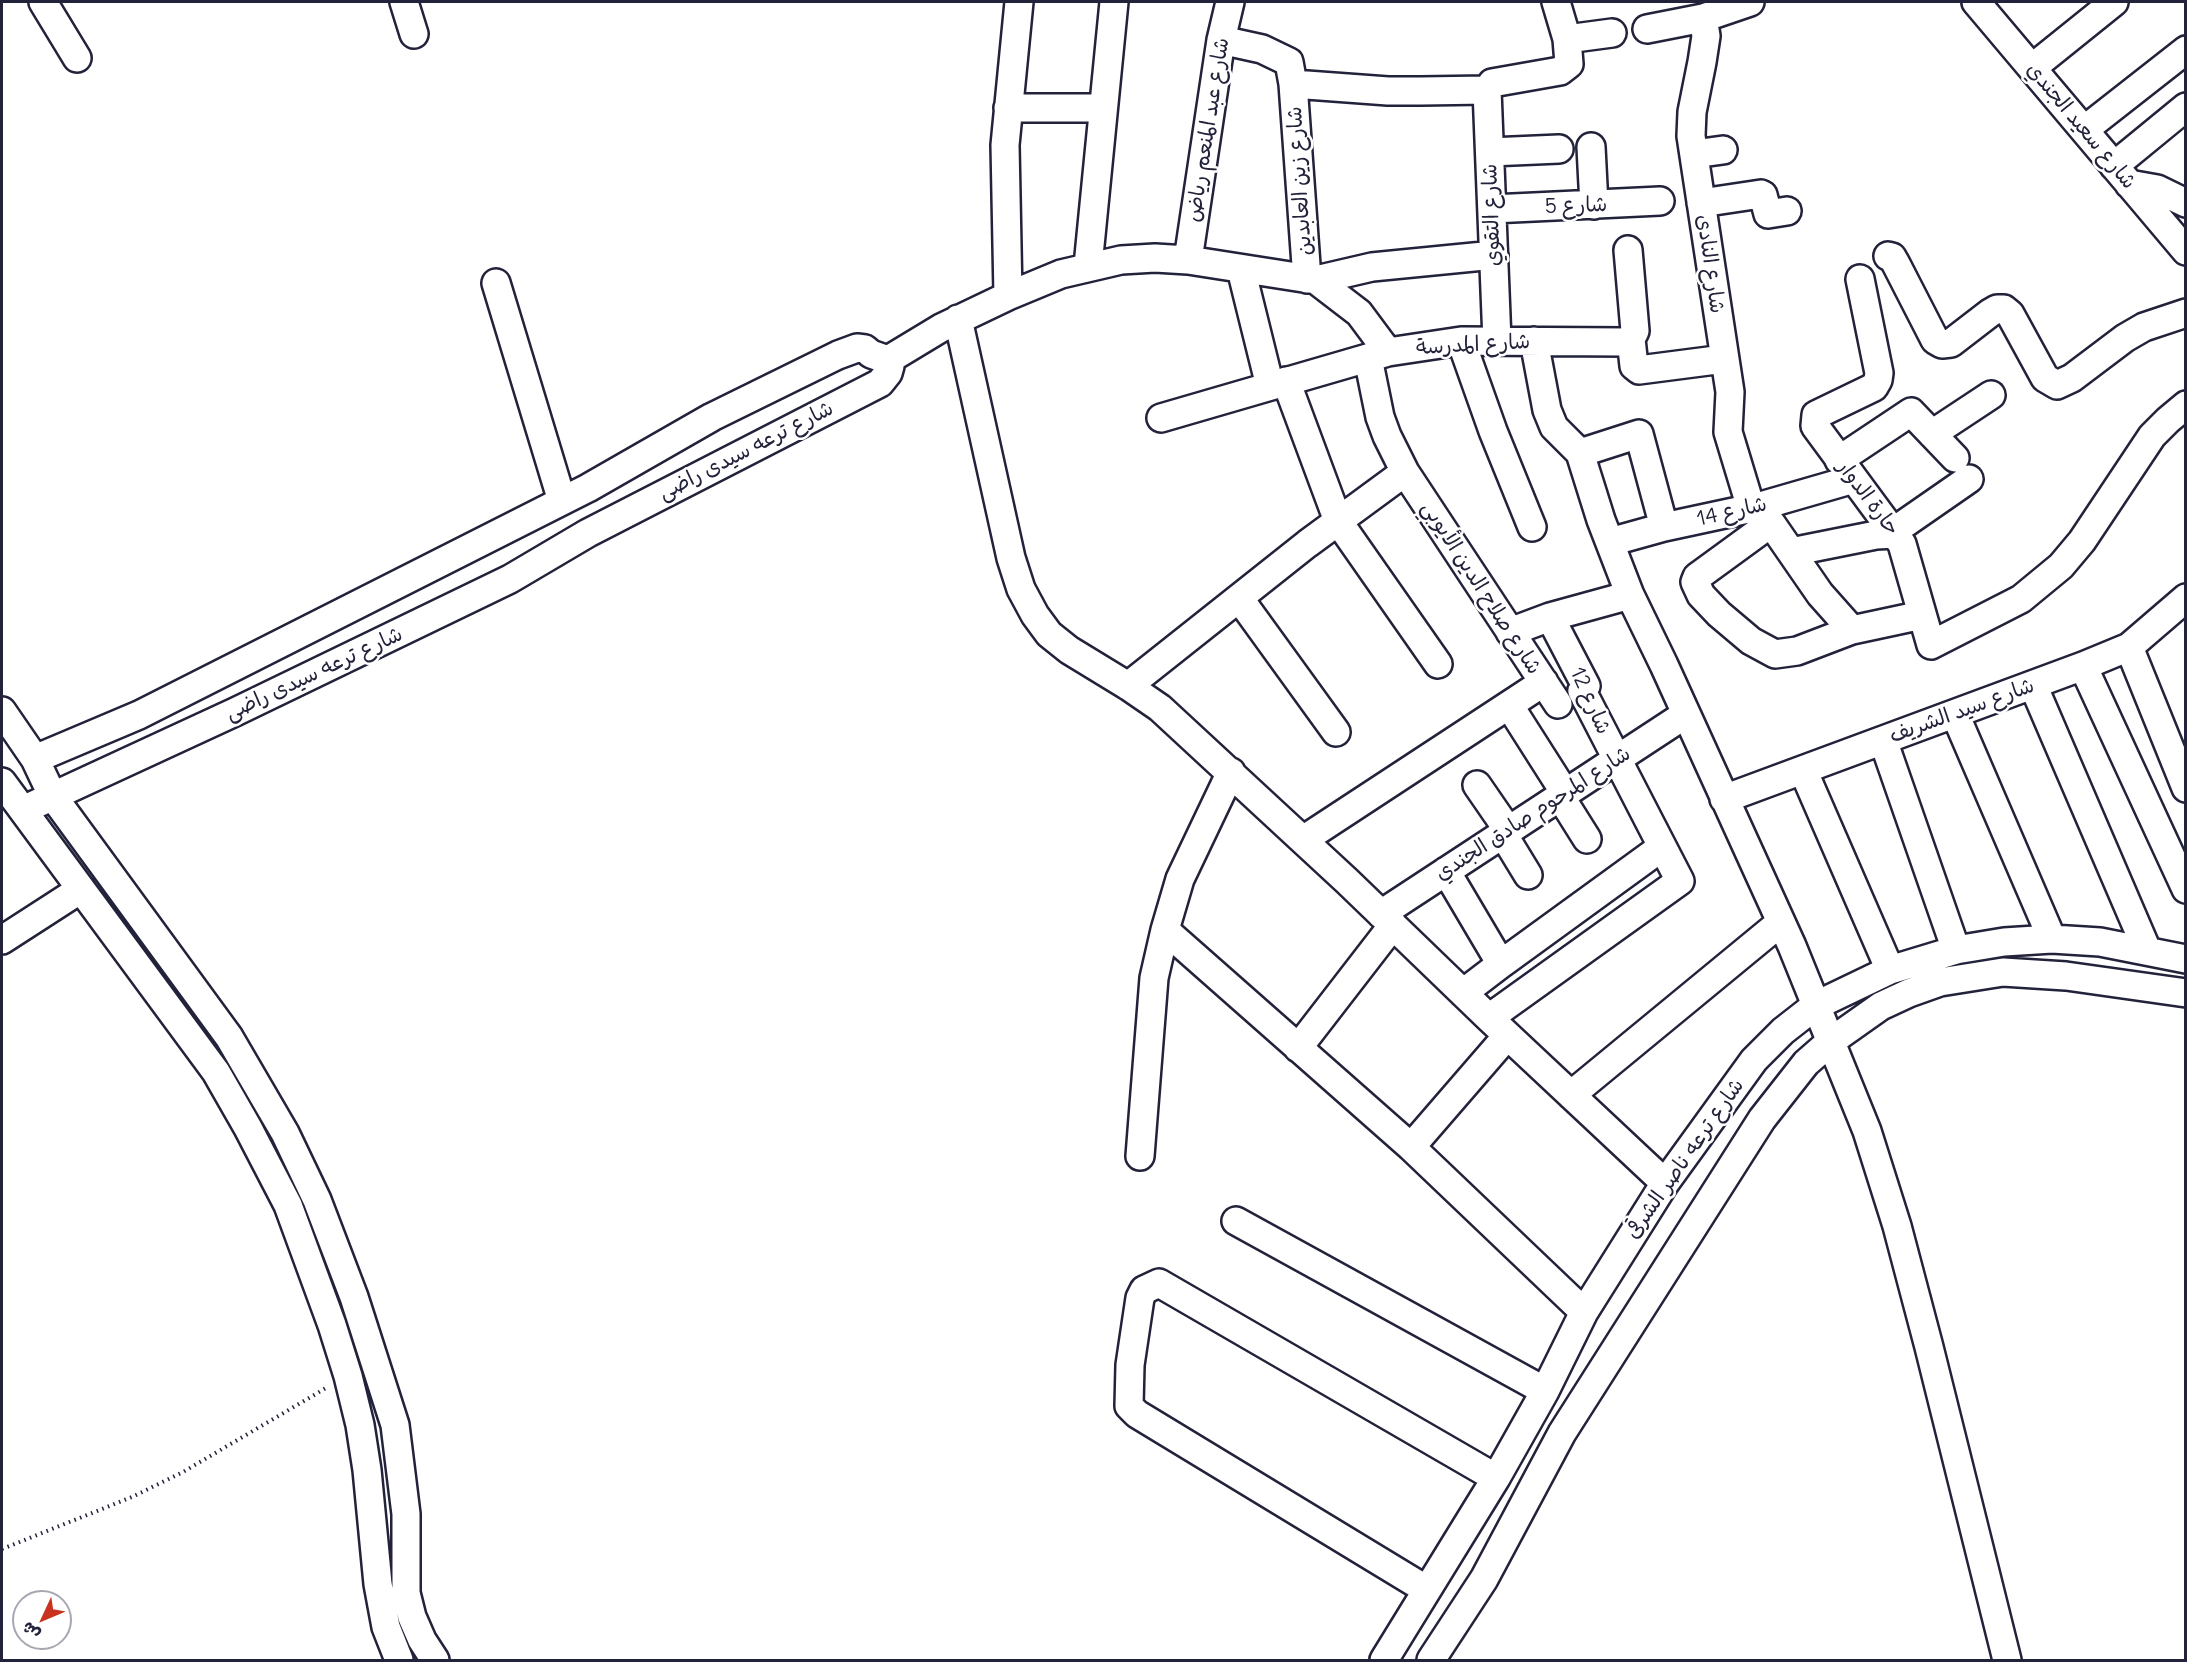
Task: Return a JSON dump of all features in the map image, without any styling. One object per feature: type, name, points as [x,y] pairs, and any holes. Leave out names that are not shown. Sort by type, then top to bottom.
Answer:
[{"type":"street","points":[[43,2],[77,58]]},
{"type":"street","points":[[404,2],[414,34]]},
{"type":"street","points":[[1008,296],[1005,157],[1019,2]]},
{"type":"street","points":[[1088,266],[1114,2]]},
{"type":"street","name":"شارع عبد المنعم رياض","points":[[1188,260],[1221,40],[1230,2]]},
{"type":"street","points":[[1293,84],[1388,91],[1487,90],[1492,83],[1564,69],[1569,64],[1567,39],[1556,2]]},
{"type":"street","points":[[1647,29],[1703,18],[1750,2]]},
{"type":"street","name":"شارع سعيد الجندي","points":[[1978,2],[2186,251]]},
{"type":"street","points":[[2032,68],[2114,2]]},
{"type":"street","name":"شارع النادى","points":[[1703,18],[1706,36],[1704,53],[1690,123],[1730,392],[1728,432],[1751,508]]},
{"type":"street","points":[[1567,39],[1612,33]]},
{"type":"street","name":"شارع زين العابدين","points":[[1221,40],[1248,44],[1289,62],[1311,279]]},
{"type":"street","points":[[2084,130],[2186,50]]},
{"type":"street","name":"شارع التقوي","points":[[1487,90],[1497,341]]},
{"type":"street","points":[[2186,107],[2122,175],[2186,203]]},
{"type":"street","points":[[1008,108],[1103,108]]},
{"type":"street","points":[[1591,147],[1594,205]]},
{"type":"street","points":[[1490,152],[1559,149]]},
{"type":"street","points":[[1694,154],[1723,150]]},
{"type":"street","points":[[1701,203],[1761,194],[1768,214],[1787,212]]},
{"type":"street","name":"شارع 5","points":[[1492,209],[1660,201]]},
{"type":"street","points":[[1628,250],[1635,331],[1630,339],[1634,366],[1639,370],[1724,359]]},
{"type":"street","points":[[35,759],[139,715],[562,501],[650,454],[712,417],[838,355],[857,348],[865,349],[871,354],[888,360],[958,319],[1061,274],[1121,260],[1155,258],[1188,260],[1311,279],[1372,267],[1494,255]]},
{"type":"street","points":[[1888,256],[1892,257],[1896,264],[1935,340],[1942,344],[1951,342],[1990,313],[1997,309],[2004,309],[2010,314],[2045,378],[2056,385],[2072,378],[2144,327],[2186,313]]},
{"type":"street","points":[[1241,269],[1278,384],[1338,521],[1438,664]]},
{"type":"street","points":[[1311,279],[1359,313],[1378,355]]},
{"type":"street","name":"حارة الدوار","points":[[1860,279],[1879,373],[1878,380],[1874,387],[1816,415],[1815,426],[1895,532],[1906,552],[1931,645],[2021,598],[2061,566],[2088,534],[2152,436],[2186,405]]},
{"type":"street","points":[[496,283],[562,501]]},
{"type":"street","points":[[958,319],[1001,520],[1021,589],[1035,615],[1049,634],[1069,650],[1160,708],[1231,772],[1665,1183]]},
{"type":"street","name":"شارع المدرسة","points":[[1161,418],[1378,355],[1461,342],[1622,343],[1630,339]]},
{"type":"street","points":[[1534,341],[1547,410],[1554,427],[1580,453],[1629,595],[1781,922],[1867,1131],[1897,1226],[2007,1660]]},
{"type":"street","points":[[1461,342],[1492,431],[1532,527]]},
{"type":"street","name":"شارع صلاح الدين الأيوبي","points":[[1378,355],[1374,397],[1387,436],[1405,472],[1551,693],[1509,705]]},
{"type":"street","name":"شارع ترعه سيدى راضى","points":[[23,810],[235,712],[510,579],[588,533],[880,383],[888,373],[890,366],[888,360]]},
{"type":"street","points":[[1791,552],[1895,532],[1962,468],[1932,434],[1992,395]]},
{"type":"street","name":"شارع 14","points":[[1610,542],[1664,527],[1751,508],[1846,470],[1909,413],[1914,414],[1932,434]]},
{"type":"street","points":[[1580,453],[1639,434],[1664,527]]},
{"type":"street","points":[[1128,686],[1338,521],[1405,472]]},
{"type":"street","points":[[1852,630],[1820,594],[1771,523],[1696,577],[1695,582],[1701,595],[1736,630],[1775,654],[1797,651],[1852,630],[1922,615]]},
{"type":"street","points":[[1510,632],[1550,617],[1629,595]]},
{"type":"street","points":[[1239,598],[1336,732]]},
{"type":"street","name":"شارع سيد الشريف","points":[[1724,799],[2033,685],[2129,647],[2186,598]]},
{"type":"street","name":"شارع 12","points":[[1498,1027],[1680,881],[1582,691],[1586,686],[1550,617]]},
{"type":"street","points":[[2129,647],[2186,788]]},
{"type":"street","points":[[2083,666],[2186,889]]},
{"type":"street","points":[[2033,685],[2146,950]]},
{"type":"street","points":[[1303,840],[1509,705],[1587,839]]},
{"type":"street","points":[[2,711],[35,759],[52,795],[229,1037],[285,1133],[317,1200],[354,1297],[395,1425],[406,1514],[406,1593],[412,1617],[422,1640],[435,1660]]},
{"type":"street","name":"شارع المرحوم صادق الجندي","points":[[1298,1048],[1387,919],[1446,871],[1686,714]]},
{"type":"street","points":[[1955,714],[2052,939]]},
{"type":"street","points":[[1883,740],[1956,950]]},
{"type":"street","points":[[1803,770],[1890,970]]},
{"type":"street","points":[[1140,1156],[1154,978],[1165,930],[1180,879],[1231,772]]},
{"type":"street","points":[[2,782],[216,1072],[288,1205],[348,1376],[360,1425],[367,1470],[378,1584],[386,1627],[399,1660]]},
{"type":"street","points":[[1477,785],[1528,874]]},
{"type":"street","points":[[1463,993],[1662,847]]},
{"type":"street","points":[[1446,871],[1501,964]]},
{"type":"street","points":[[2,940],[81,889]]},
{"type":"street","points":[[1571,1095],[1781,922]]},
{"type":"street","points":[[1165,930],[1411,1147],[1584,1312]]},
{"type":"street","name":"شارع ترعه ناصر الشرقى","points":[[1384,1660],[1496,1478],[1545,1391],[1584,1312],[1665,1183],[1754,1060],[1783,1031],[1815,1006],[1890,970],[1956,950],[2004,942],[2052,939],[2100,942],[2186,959]]},
{"type":"street","points":[[2177,992],[2186,964]]},
{"type":"street","name":"شارع ترعه ناصر الشرقى","points":[[1431,1660],[1484,1579],[1562,1433],[1762,1119],[1806,1063],[1830,1042],[1881,1006],[1940,982],[2002,972],[2066,976],[2177,992]]},
{"type":"street","points":[[1411,1147],[1498,1027]]},
{"type":"street","points":[[1236,1221],[1545,1391]]},
{"type":"street","points":[[1427,1590],[1137,1414],[1129,1406],[1130,1365],[1140,1298],[1144,1290],[1159,1282],[1496,1478]]},
{"type":"path","points":[[2,1549],[112,1505],[183,1472],[348,1376]]}]
